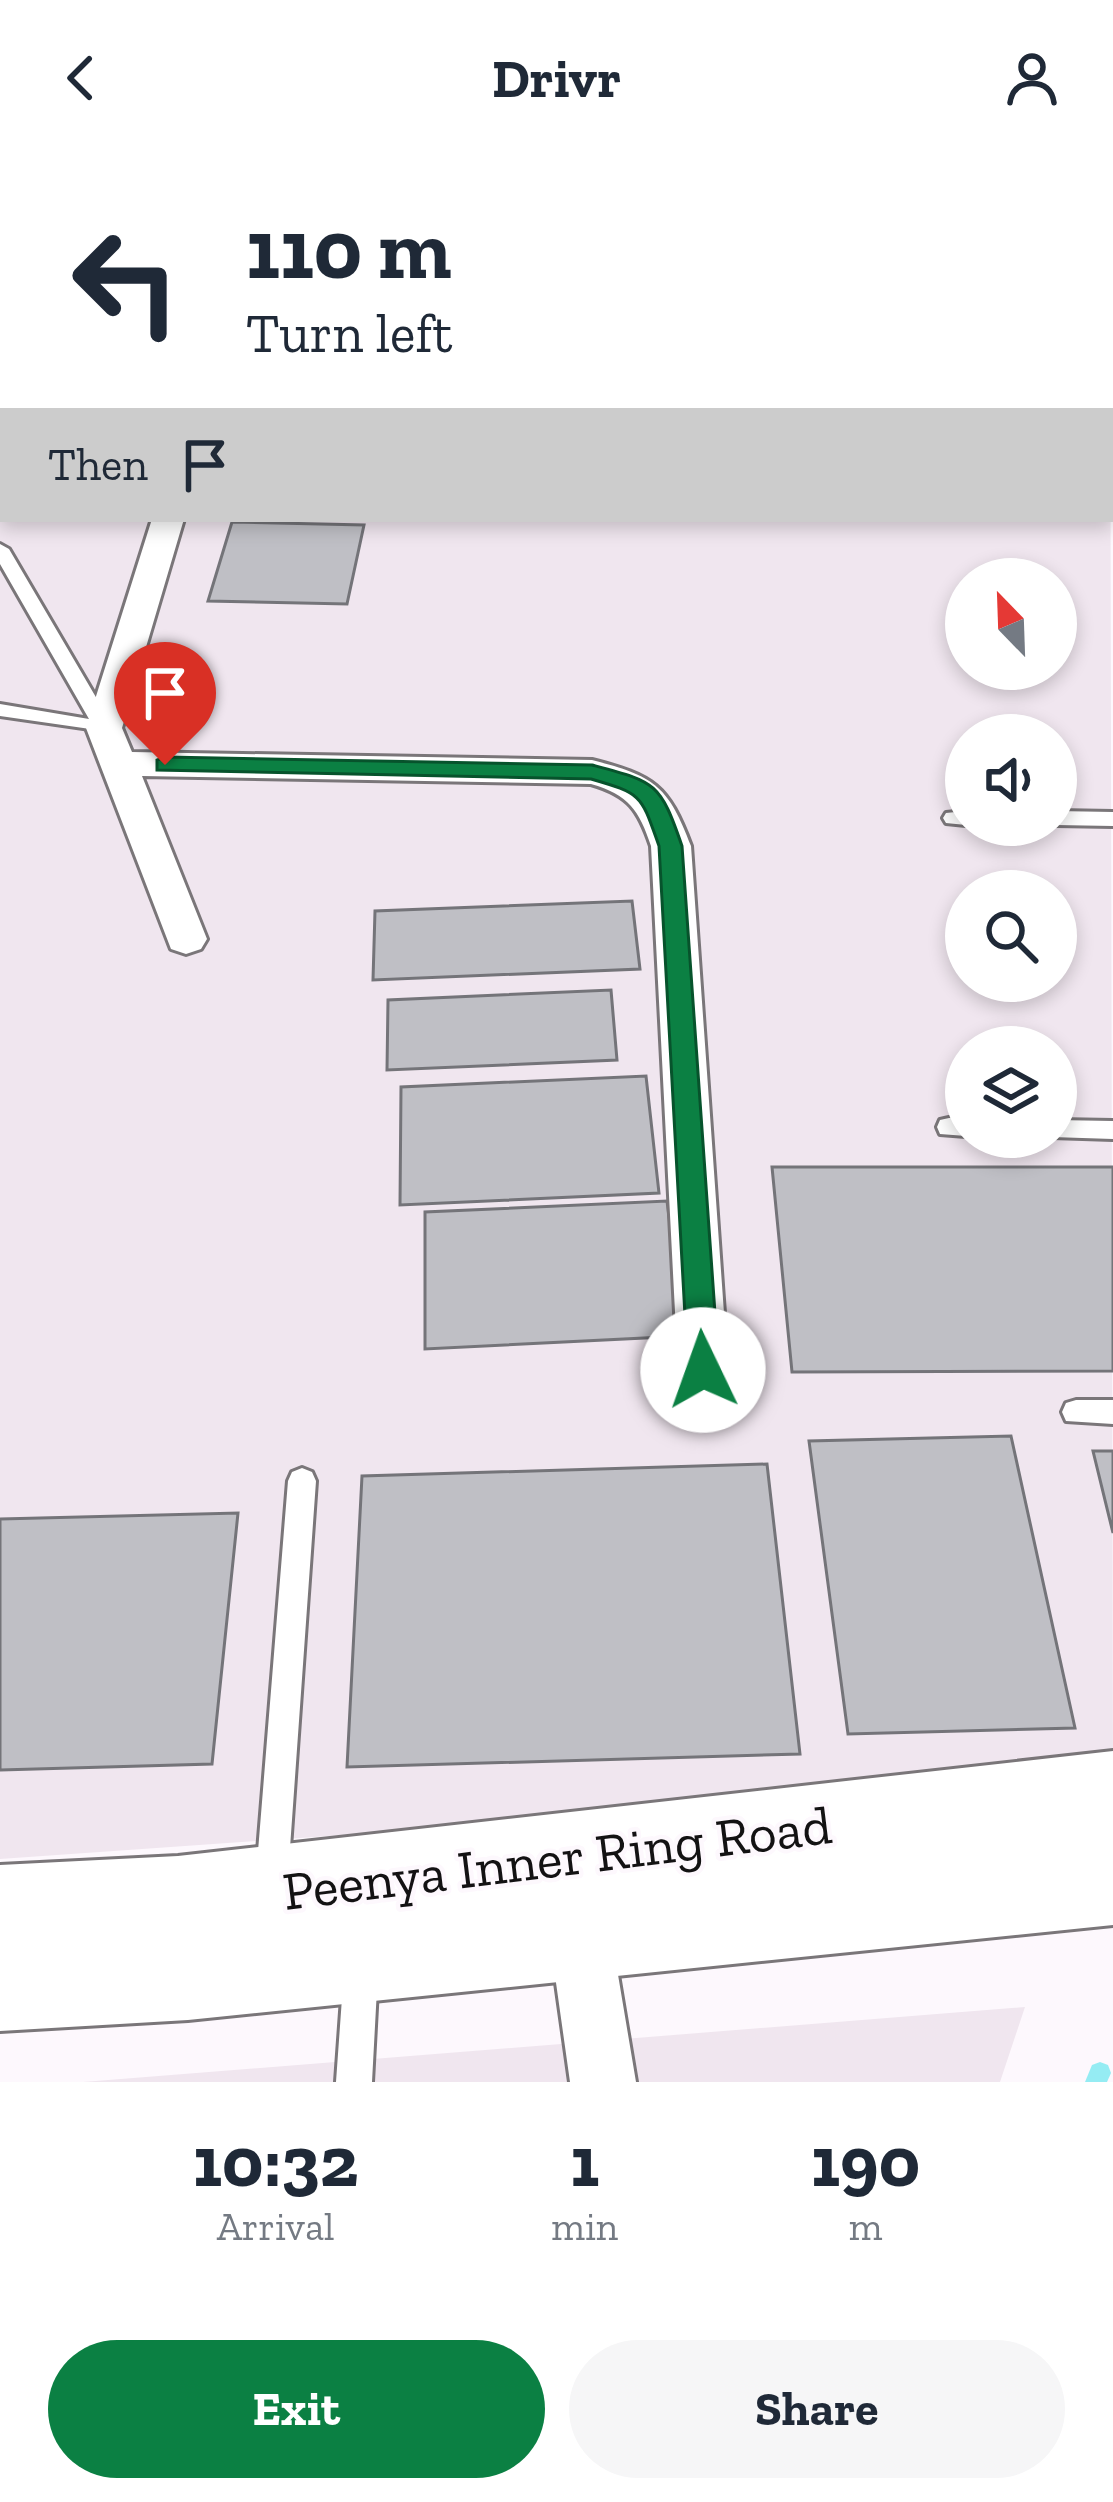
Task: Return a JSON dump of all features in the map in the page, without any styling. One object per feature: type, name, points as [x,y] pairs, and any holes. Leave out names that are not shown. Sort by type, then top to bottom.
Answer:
[{"type":"main road","name":"Peenya Inner Ring Road","points":[[8,1960],[178,1902],[1113,1795]]},
{"type":"main road","name":"Peenya Inner Ring Road","points":[[8,1960],[362,1956],[1113,1880]]},
{"type":"street","points":[[167,522],[111,746],[186,939]]},
{"type":"street","points":[[111,746],[592,772],[642,786],[658,809],[670,846],[703,1370]]},
{"type":"street","points":[[580,1933],[603,2082]]},
{"type":"lane","points":[[0,550],[111,746]]},
{"type":"lane","points":[[0,710],[111,746]]},
{"type":"lane","points":[[1077,818],[1113,819]]},
{"type":"lane","points":[[1077,1129],[1113,1130]]},
{"type":"lane","points":[[1076,1412],[1113,1412]]},
{"type":"lane","points":[[272,1891],[302,1481]]},
{"type":"lane","points":[[354,2082],[362,1956]]},
{"type":"shaded area","points":[[0,522],[1111,522],[1113,1781],[0,1859]]},
{"type":"shaded area","points":[[1025,2007],[1000,2082],[83,2082]]},
{"type":"building","points":[[232,522],[364,525],[347,604],[208,601]]},
{"type":"building","points":[[632,901],[640,969],[373,980],[375,911]]},
{"type":"building","points":[[611,990],[617,1060],[387,1070],[388,1000]]},
{"type":"building","points":[[646,1076],[659,1193],[400,1205],[401,1087]]},
{"type":"building","points":[[772,1167],[1113,1167],[1113,1371],[792,1372]]},
{"type":"building","points":[[667,1201],[684,1336],[425,1349],[425,1212]]},
{"type":"building","points":[[1011,1436],[1075,1728],[848,1734],[809,1441]]},
{"type":"building","points":[[1093,1451],[1113,1451],[1113,1533]]},
{"type":"building","points":[[767,1464],[800,1754],[347,1767],[362,1476]]},
{"type":"building","points":[[238,1513],[212,1764],[0,1770],[0,1519]]},
{"type":"waterway","points":[[1096,2082],[1100,2073]]},
{"type":"route","points":[[165,765],[592,772],[642,786],[658,809],[670,846],[703,1370]]}]
